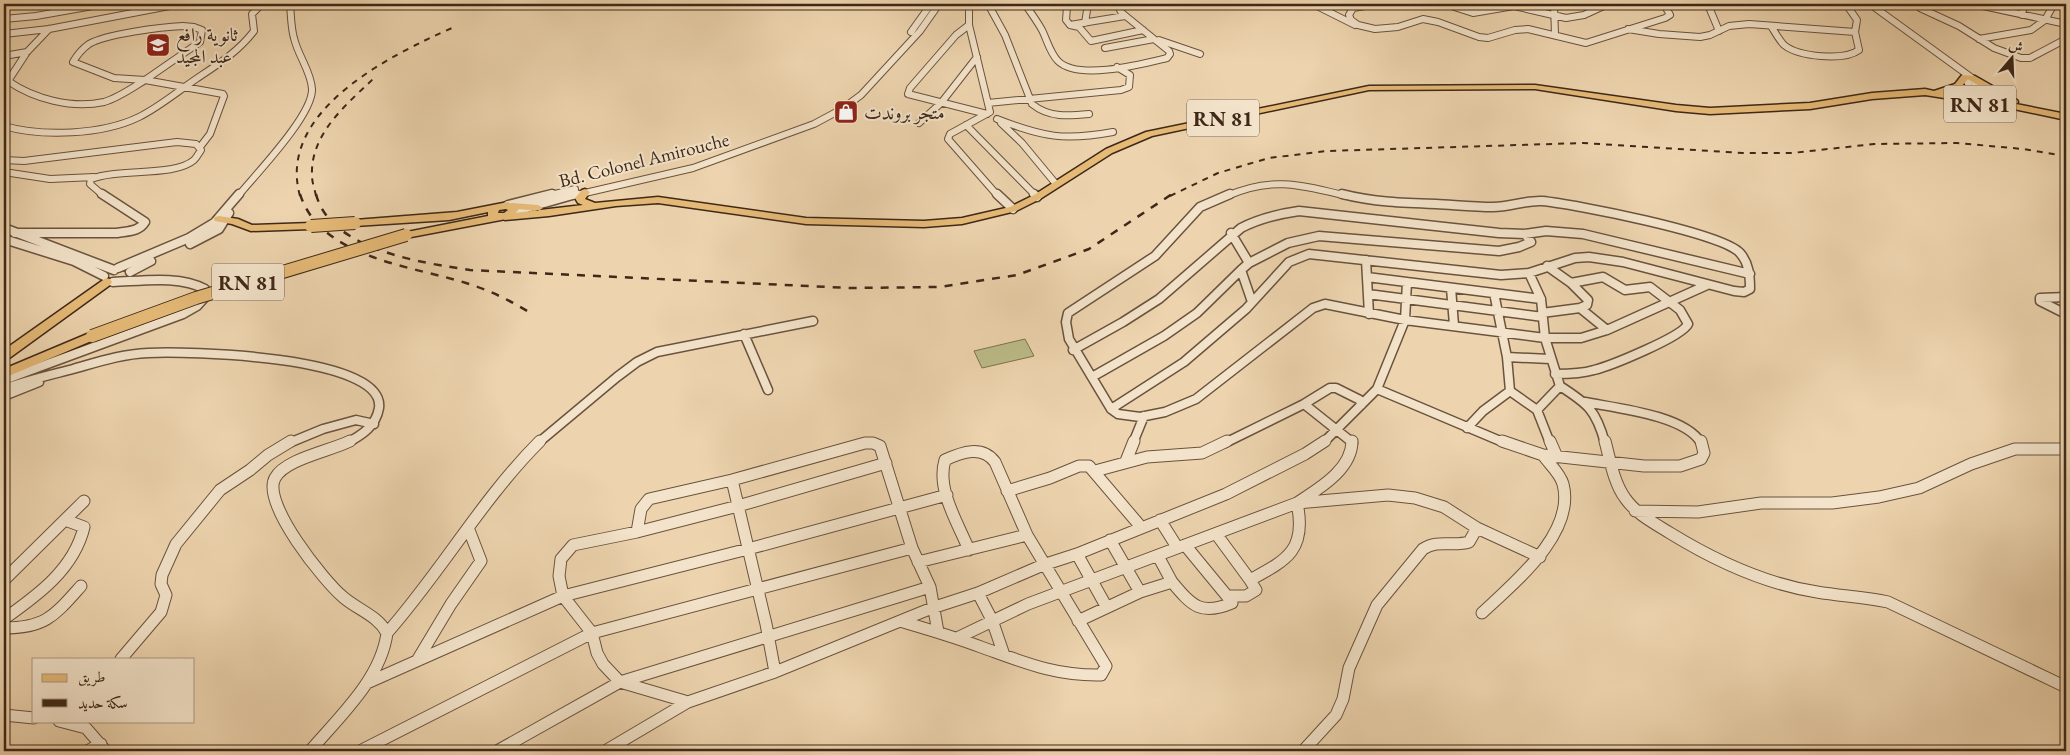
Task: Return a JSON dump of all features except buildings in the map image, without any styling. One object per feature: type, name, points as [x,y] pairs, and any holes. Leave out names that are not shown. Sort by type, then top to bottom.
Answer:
[{"type":"highway","name":"RN 81","points":[[4,367],[91,334],[196,298],[456,215],[506,210]]},
{"type":"highway","name":"RN 81","points":[[404,232],[506,210]]},
{"type":"highway","points":[[223,220],[251,228],[312,226],[456,215]]},
{"type":"highway","points":[[4,356],[108,280]]},
{"type":"highway","name":"RN 81","points":[[4,374],[91,334]]},
{"type":"main road","points":[[1925,92],[1957,86],[1967,76],[1999,95],[2036,110]]},
{"type":"main road","name":"RN 81","points":[[572,210],[630,201],[668,201],[806,221],[924,224],[962,221],[1013,209],[1036,197],[1109,151],[1149,134],[1369,88],[1535,87],[1676,108],[1710,111],[1810,106],[1925,92],[2066,119]]},
{"type":"main road","name":"RN 81","points":[[1893,95],[1981,102],[2036,110],[2066,119]]},
{"type":"main road","points":[[585,192],[580,198],[581,201],[595,206]]},
{"type":"main road","points":[[506,210],[527,208],[572,210]]},
{"type":"main road","points":[[506,210],[572,210]]},
{"type":"street","points":[[4,19],[36,16],[104,4]]},
{"type":"street","points":[[4,34],[49,29],[180,4]]},
{"type":"street","points":[[4,126],[21,132],[36,132],[107,127],[128,121],[184,87],[242,47],[254,31],[252,14],[262,4]]},
{"type":"street","points":[[108,280],[124,278],[129,273],[206,236],[223,220],[229,208],[300,120],[310,101],[312,90],[310,78],[294,39],[290,4]]},
{"type":"street","name":"Bd. Colonel Amirouche","points":[[506,210],[690,164],[808,121],[841,103],[856,91],[907,38],[931,4]]},
{"type":"street","name":"Bd. Colonel Amirouche","points":[[527,208],[585,192],[693,168],[791,134],[831,115],[861,95],[920,31],[939,4]]},
{"type":"street","points":[[968,4],[969,25],[989,113]]},
{"type":"street","points":[[988,4],[1005,35],[1029,99],[1037,109],[1044,113],[1056,115],[1089,114]]},
{"type":"street","points":[[1025,4],[1042,29],[1058,63],[1073,69],[1092,70],[1118,67],[1167,58],[1170,54],[1169,51],[1125,16],[1120,10],[1121,4]]},
{"type":"street","points":[[1085,23],[1088,4]]},
{"type":"street","points":[[1313,4],[1348,22],[1375,30],[1398,27],[1423,19],[1438,22],[1479,37],[1488,38],[1515,30],[1528,29],[1578,42],[1592,42],[1668,17],[1670,13],[1664,4]]},
{"type":"street","points":[[1358,25],[1349,15],[1353,8],[1377,4]]},
{"type":"street","points":[[1445,4],[1473,13],[1514,6],[1566,18],[1584,15],[1608,4]]},
{"type":"street","points":[[1554,4],[1555,35]]},
{"type":"street","points":[[1714,4],[1709,6],[1719,31]]},
{"type":"street","points":[[1756,4],[1774,4]]},
{"type":"street","points":[[1771,26],[1783,44],[1788,48],[1805,53],[1850,55],[1858,50],[1855,32],[1857,20],[1846,4]]},
{"type":"street","points":[[1870,4],[1945,56],[1967,76],[1981,102]]},
{"type":"street","points":[[1974,4],[2066,24]]},
{"type":"street","points":[[2022,15],[2024,4]]},
{"type":"street","points":[[1979,39],[2031,30],[2045,20],[2054,4],[2066,5]]},
{"type":"street","points":[[1067,7],[1066,20],[1070,25],[1079,27],[1091,41],[1143,30]]},
{"type":"street","points":[[1920,8],[1959,26],[2005,53],[2026,58],[2066,39]]},
{"type":"street","points":[[1070,25],[1125,16]]},
{"type":"street","points":[[1627,29],[1651,34],[1700,37],[1736,24],[1855,32]]},
{"type":"street","points":[[4,172],[50,179],[94,177],[106,174],[176,168],[196,158],[201,150],[200,147],[210,134],[224,96],[219,93],[143,80],[114,78],[73,62],[87,44],[99,40],[182,25],[197,26],[202,30],[203,37],[200,44],[143,80],[115,98],[105,102],[60,103],[19,88],[8,81],[27,52],[49,29]]},
{"type":"street","points":[[969,25],[959,32],[908,91],[911,96],[989,113],[1022,143],[1056,184]]},
{"type":"street","points":[[1105,48],[1154,39],[1200,54]]},
{"type":"street","points":[[4,56],[27,52]]},
{"type":"street","points":[[919,123],[941,103],[977,57]]},
{"type":"street","points":[[988,103],[1101,93],[1129,87],[1130,75],[1118,67]]},
{"type":"street","points":[[989,113],[950,134],[948,139],[999,197],[1013,209]]},
{"type":"street","points":[[997,119],[1052,138],[1083,138],[1113,132]]},
{"type":"street","points":[[966,126],[1036,197]]},
{"type":"street","points":[[4,160],[31,160],[177,142],[190,142],[200,147]]},
{"type":"street","points":[[15,233],[126,232],[143,226],[145,222],[107,198],[90,184],[89,182],[94,177]]},
{"type":"street","points":[[1110,409],[1184,362],[1252,302],[1289,262],[1302,256],[1317,254],[1483,274],[1529,273],[1575,258],[1602,258],[1656,270],[1708,285],[1744,292],[1750,289],[1750,274],[1744,259],[1739,252],[1718,241],[1569,203],[1540,201],[1496,208],[1388,202],[1348,197],[1300,185],[1266,184],[1240,190],[1200,207],[1154,256],[1068,313],[1064,320],[1073,350],[1092,377],[1110,409],[1119,416],[1144,416],[1179,407],[1196,399],[1313,308],[1325,304],[1405,320],[1545,338],[1581,338],[1607,330],[1708,285]]},
{"type":"street","points":[[1073,350],[1124,322],[1171,290],[1231,233],[1249,222],[1283,212],[1300,211],[1468,230],[1525,234],[1546,230],[1583,234],[1750,274]]},
{"type":"street","points":[[108,280],[116,269],[195,235],[223,220]]},
{"type":"street","points":[[4,228],[116,269],[125,268],[129,273],[155,281]]},
{"type":"street","points":[[1231,233],[1249,263]]},
{"type":"street","points":[[1092,377],[1171,331],[1197,313],[1249,263],[1287,242],[1312,236],[1331,236],[1499,251],[1519,248],[1531,242],[1525,234]]},
{"type":"street","points":[[4,239],[74,262],[108,280],[194,282],[206,288],[206,295],[203,301],[174,317],[29,369],[4,380]]},
{"type":"street","points":[[1366,260],[1369,314]]},
{"type":"street","points":[[1368,294],[1497,312],[1543,315],[1587,305],[1588,300],[1571,283],[1547,266]]},
{"type":"street","points":[[1241,270],[1252,302]]},
{"type":"street","points":[[1377,389],[1467,428],[1543,456],[1613,464],[1680,466],[1701,459],[1704,453],[1699,439],[1678,424],[1585,402],[1560,386],[1545,338],[1541,298],[1529,273]]},
{"type":"street","points":[[1367,277],[1541,298]]},
{"type":"street","points":[[1555,374],[1585,374],[1599,371],[1682,331],[1688,324],[1685,316],[1650,287],[1645,286],[1625,290],[1603,277],[1571,283]]},
{"type":"street","points":[[605,751],[688,702],[775,672],[932,608],[978,592],[1043,565],[1077,554],[1226,494],[1288,464],[1324,442],[1377,389],[1405,320],[1407,282]]},
{"type":"street","points":[[1451,288],[1454,325]]},
{"type":"street","points":[[1494,293],[1508,357],[1510,390]]},
{"type":"street","points":[[2066,298],[2040,298],[2040,301],[2066,314]]},
{"type":"street","points":[[1580,308],[1607,330]]},
{"type":"street","points":[[310,751],[365,684],[384,652],[387,633],[411,606],[515,466],[544,437],[637,362],[657,352],[813,321]]},
{"type":"street","points":[[744,334],[768,390]]},
{"type":"street","points":[[4,387],[137,354],[214,353],[263,357],[355,378],[367,385],[378,399],[378,415],[374,424],[364,434],[352,441],[289,465],[275,475],[272,486],[280,509],[301,548],[337,591],[371,615],[387,633]]},
{"type":"street","points":[[1508,357],[1550,359]]},
{"type":"street","points":[[46,363],[42,370],[51,375]]},
{"type":"street","points":[[4,387],[29,369]]},
{"type":"street","points":[[4,396],[67,371]]},
{"type":"street","points":[[1537,410],[1560,386]]},
{"type":"street","points":[[1095,471],[1126,460],[1194,455],[1208,451],[1333,388],[1360,400],[1361,405]]},
{"type":"street","points":[[1467,428],[1483,411],[1510,390]]},
{"type":"street","points":[[1510,390],[1537,410],[1540,423],[1556,457]]},
{"type":"street","points":[[1585,402],[1600,425],[1624,498],[1635,511],[1691,546],[1734,567],[1783,584],[1816,592],[1861,596],[1888,602],[1973,640],[2066,687]]},
{"type":"street","points":[[957,638],[1028,604],[1297,503],[1329,481],[1352,450],[1353,442],[1304,404]]},
{"type":"street","points":[[1126,460],[1144,416]]},
{"type":"street","points":[[123,658],[161,612],[166,595],[161,584],[162,575],[176,544],[220,490],[250,470],[268,455],[294,440],[356,420],[374,424]]},
{"type":"street","points":[[637,532],[640,511],[645,501],[649,499],[732,480],[869,443],[880,446],[912,548],[930,587],[932,608],[938,632]]},
{"type":"street","points":[[1635,511],[1698,512],[1761,503],[1832,503],[1879,497],[1919,488],[1971,464],[2015,449],[2066,449]]},
{"type":"street","points":[[900,621],[957,638],[1058,675],[1082,677],[1101,675],[1106,666],[1043,565],[1027,535],[995,462],[982,451],[952,456],[945,460],[942,471],[948,495],[970,550]]},
{"type":"street","points":[[1482,613],[1540,557],[1554,536],[1564,500],[1563,483],[1543,456]]},
{"type":"street","points":[[688,702],[620,682],[603,664],[597,653],[592,633],[563,596],[559,576],[561,559],[567,550],[573,545],[591,540],[637,532],[738,506],[886,463]]},
{"type":"street","points":[[1007,491],[1050,478],[1079,466],[1089,466],[1141,527]]},
{"type":"street","points":[[732,480],[756,588],[769,635],[775,672]]},
{"type":"street","points":[[365,684],[563,596],[948,495]]},
{"type":"street","points":[[1297,503],[1388,496],[1415,498],[1444,507],[1477,528],[1540,557]]},
{"type":"street","points":[[4,580],[84,501]]},
{"type":"street","points":[[1250,580],[1280,564],[1292,552],[1300,534],[1303,521],[1297,503]]},
{"type":"street","points":[[4,619],[36,596],[75,554],[84,527],[65,520]]},
{"type":"street","points":[[1158,556],[1172,582],[1192,606],[1211,611],[1232,603],[1228,596],[1181,546],[1160,520]]},
{"type":"street","points":[[1303,751],[1336,715],[1343,699],[1349,668],[1363,633],[1377,606],[1423,549],[1432,543],[1462,544],[1469,542],[1477,528]]},
{"type":"street","points":[[418,659],[451,604],[481,561],[469,530]]},
{"type":"street","points":[[1217,534],[1256,590],[1246,596],[1228,596]]},
{"type":"street","points":[[918,562],[1027,535]]},
{"type":"street","points":[[1110,540],[1140,592]]},
{"type":"street","points":[[360,751],[592,633],[912,548]]},
{"type":"street","points":[[1077,554],[1106,606]]},
{"type":"street","points":[[1078,621],[1106,606],[1140,592],[1172,582]]},
{"type":"street","points":[[4,628],[24,629],[40,624],[54,615],[81,586]]},
{"type":"street","points":[[497,751],[620,682],[930,587]]},
{"type":"street","points":[[978,592],[992,620],[1004,655]]},
{"type":"street","points":[[4,715],[32,718]]},
{"type":"street","points":[[78,723],[86,728],[103,748],[87,751]]},
{"type":"green space","points":[[1025,339],[1034,356],[982,368],[974,351]]},
{"type":"railway","points":[[300,196],[297,165],[305,138],[321,113],[344,90],[371,71],[427,39],[452,28]]},
{"type":"railway","points":[[316,196],[312,176],[313,161],[323,134],[341,110],[373,79]]},
{"type":"railway","points":[[1170,196],[1218,173],[1269,158],[1327,151],[1583,143],[1743,153],[1792,153],[1874,144],[1957,143],[2023,149],[2066,156]]},
{"type":"railway","points":[[300,194],[311,216],[327,233],[347,246],[395,264],[474,286],[514,303],[529,312]]},
{"type":"railway","points":[[316,194],[325,213],[339,229],[358,241],[404,258],[450,267],[470,270],[849,288],[939,287],[1017,275],[1089,249],[1172,194]]},
{"type":"place","name":"ثانوية رافع عبد المجيد","points":[[158,45]]},
{"type":"place","name":"متجر بروندت","points":[[846,112]]}]
